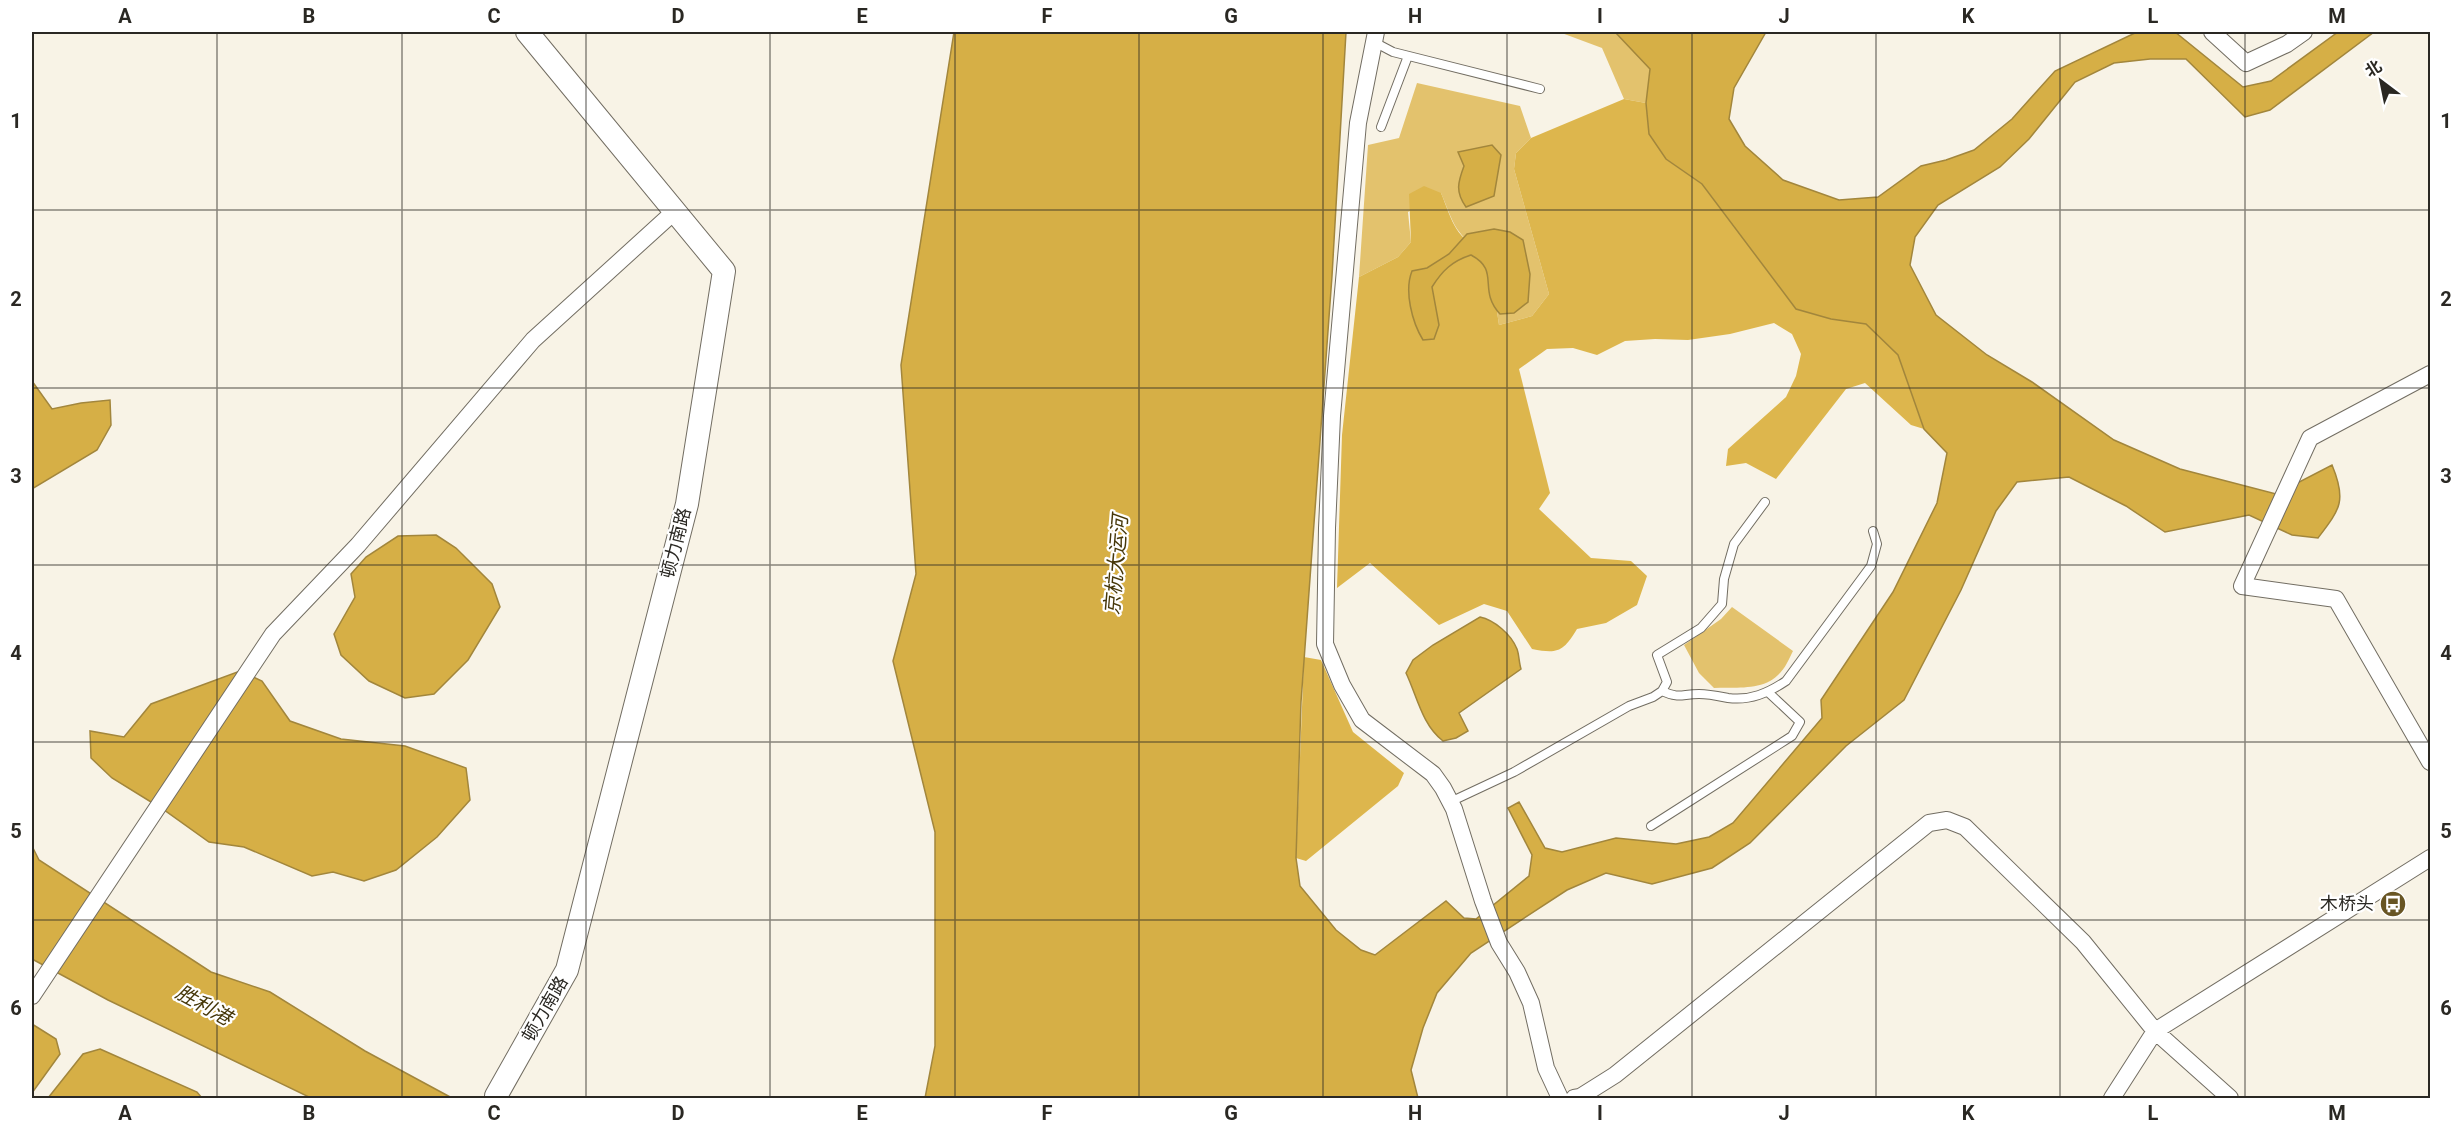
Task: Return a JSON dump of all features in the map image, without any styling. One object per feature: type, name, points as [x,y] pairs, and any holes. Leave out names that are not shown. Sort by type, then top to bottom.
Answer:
[{"type":"street","name":"顿力南路","points":[[495,1097],[567,970],[687,504],[724,270],[527,32]]},
{"type":"street","points":[[2212,32],[2246,63],[2287,44],[2304,32]]},
{"type":"street","points":[[1375,37],[1358,123],[1332,416],[1325,644],[1342,685],[1362,720],[1433,774],[1450,802],[1499,943],[1517,972],[1531,1003],[1546,1068],[1560,1098]]},
{"type":"street","points":[[32,996],[273,634],[358,545],[533,340],[675,211]]},
{"type":"street","points":[[2430,374],[2310,438],[2242,586],[2336,599],[2430,762]]},
{"type":"street","points":[[1574,1098],[1580,1097],[1615,1075],[1929,823],[1947,820],[1965,827],[2083,942],[2155,1031],[2230,1098]]},
{"type":"street","points":[[2112,1098],[2155,1031],[2430,858]]},
{"type":"lane","points":[[1375,37],[1393,52],[1540,89]]},
{"type":"lane","points":[[1381,127],[1408,56]]},
{"type":"lane","points":[[1450,802],[1514,772],[1629,706],[1662,691],[1667,682],[1657,655],[1701,628],[1722,604],[1724,579],[1734,544],[1765,502]]},
{"type":"lane","points":[[1662,691],[1676,697],[1699,694],[1730,698],[1753,697],[1768,692],[1786,681],[1871,566],[1877,544],[1873,531]]},
{"type":"lane","points":[[1651,826],[1792,736],[1800,722],[1768,692]]},
{"type":"shaded area","points":[[1559,32],[1615,32],[1650,69],[1646,103],[1624,99],[1602,48]]},
{"type":"shaded area","points":[[1417,83],[1520,106],[1531,138],[1516,153],[1514,169],[1549,294],[1532,316],[1499,325],[1488,250],[1469,241],[1457,229],[1441,193],[1408,212],[1411,242],[1398,257],[1359,277],[1368,145],[1399,138]]},
{"type":"shaded area","points":[[1624,99],[1646,103],[1649,134],[1666,159],[1702,184],[1796,309],[1831,319],[1866,323],[1898,355],[1924,429],[1911,425],[1865,383],[1846,389],[1776,479],[1746,463],[1726,466],[1728,449],[1786,397],[1796,376],[1801,354],[1792,334],[1774,323],[1730,334],[1688,340],[1625,341],[1597,355],[1573,348],[1547,349],[1519,369],[1550,493],[1539,509],[1591,558],[1631,561],[1647,576],[1637,605],[1606,623],[1577,629],[1563,647],[1548,651],[1532,649],[1507,611],[1484,604],[1439,625],[1370,563],[1337,588],[1342,435],[1359,277],[1398,257],[1411,242],[1409,194],[1424,186],[1441,193],[1452,221],[1462,236],[1488,250],[1499,325],[1532,316],[1549,294],[1514,169],[1516,153],[1531,138]]},
{"type":"shaded area","points":[[1732,607],[1793,651],[1783,670],[1764,684],[1714,688],[1699,673],[1684,645],[1721,619]]},
{"type":"shaded area","points":[[1304,657],[1321,660],[1353,732],[1404,773],[1398,786],[1306,861],[1296,858]]},
{"type":"water","name":"京杭大运河","points":[[954,32],[1346,32],[1332,276],[1301,702],[1296,858],[1300,886],[1336,930],[1361,950],[1375,955],[1446,901],[1464,918],[1476,919],[1529,876],[1532,855],[1508,808],[1519,802],[1545,848],[1562,852],[1616,838],[1676,844],[1709,837],[1733,823],[1822,718],[1821,700],[1893,592],[1937,503],[1947,453],[1924,429],[1898,355],[1866,324],[1831,319],[1796,309],[1702,184],[1666,159],[1649,134],[1646,103],[1650,69],[1615,32],[1766,32],[1734,88],[1729,119],[1745,146],[1783,180],[1839,200],[1878,197],[1921,166],[1974,150],[2012,119],[2055,71],[2137,32],[2175,32],[2243,87],[2271,81],[2338,32],[2374,32],[2270,110],[2245,117],[2186,59],[2150,59],[2114,63],[2075,82],[2029,139],[2000,167],[1938,205],[1915,237],[1910,265],[1936,315],[1987,355],[2032,382],[2114,440],[2180,469],[2276,494],[2332,465],[2339,488],[2339,504],[2332,519],[2318,538],[2292,535],[2249,515],[2165,532],[2126,506],[2069,477],[2017,482],[1996,511],[1961,590],[1904,700],[1846,746],[1750,843],[1712,868],[1652,884],[1606,873],[1567,890],[1471,953],[1437,993],[1423,1028],[1411,1070],[1418,1098],[925,1098],[935,1046],[935,832],[893,661],[916,574],[901,365]]},
{"type":"water","points":[[1492,145],[1501,155],[1494,196],[1466,207],[1459,192],[1459,182],[1464,166],[1458,152]]},
{"type":"water","points":[[1494,229],[1510,232],[1523,240],[1530,274],[1528,302],[1514,313],[1500,314],[1490,296],[1485,267],[1471,255],[1448,267],[1432,287],[1439,325],[1434,339],[1423,340],[1410,306],[1409,288],[1412,271],[1427,268],[1449,254],[1467,234]]},
{"type":"water","points":[[32,381],[52,409],[110,400],[111,425],[97,450],[32,489]]},
{"type":"water","points":[[436,535],[456,548],[492,584],[500,607],[468,660],[434,694],[405,698],[369,681],[341,655],[334,634],[355,597],[351,574],[366,557],[398,536]]},
{"type":"water","points":[[1480,617],[1496,624],[1511,638],[1517,649],[1521,669],[1459,713],[1468,731],[1456,738],[1443,741],[1425,719],[1406,673],[1413,660],[1433,645]]},
{"type":"water","points":[[240,671],[262,681],[290,721],[341,739],[405,746],[466,768],[470,800],[437,837],[396,870],[364,881],[333,872],[312,876],[244,847],[209,842],[164,810],[112,778],[91,758],[90,731],[124,737],[151,704]]},
{"type":"water","name":"胜利港","points":[[32,846],[39,860],[211,972],[270,992],[365,1051],[452,1098],[311,1098],[108,1000],[32,959]]},
{"type":"water","points":[[32,1024],[56,1039],[60,1054],[32,1093]]},
{"type":"water","points":[[100,1049],[197,1092],[202,1098],[48,1098],[83,1054]]},
{"type":"place","name":"木桥头","points":[[2393,904]]}]
